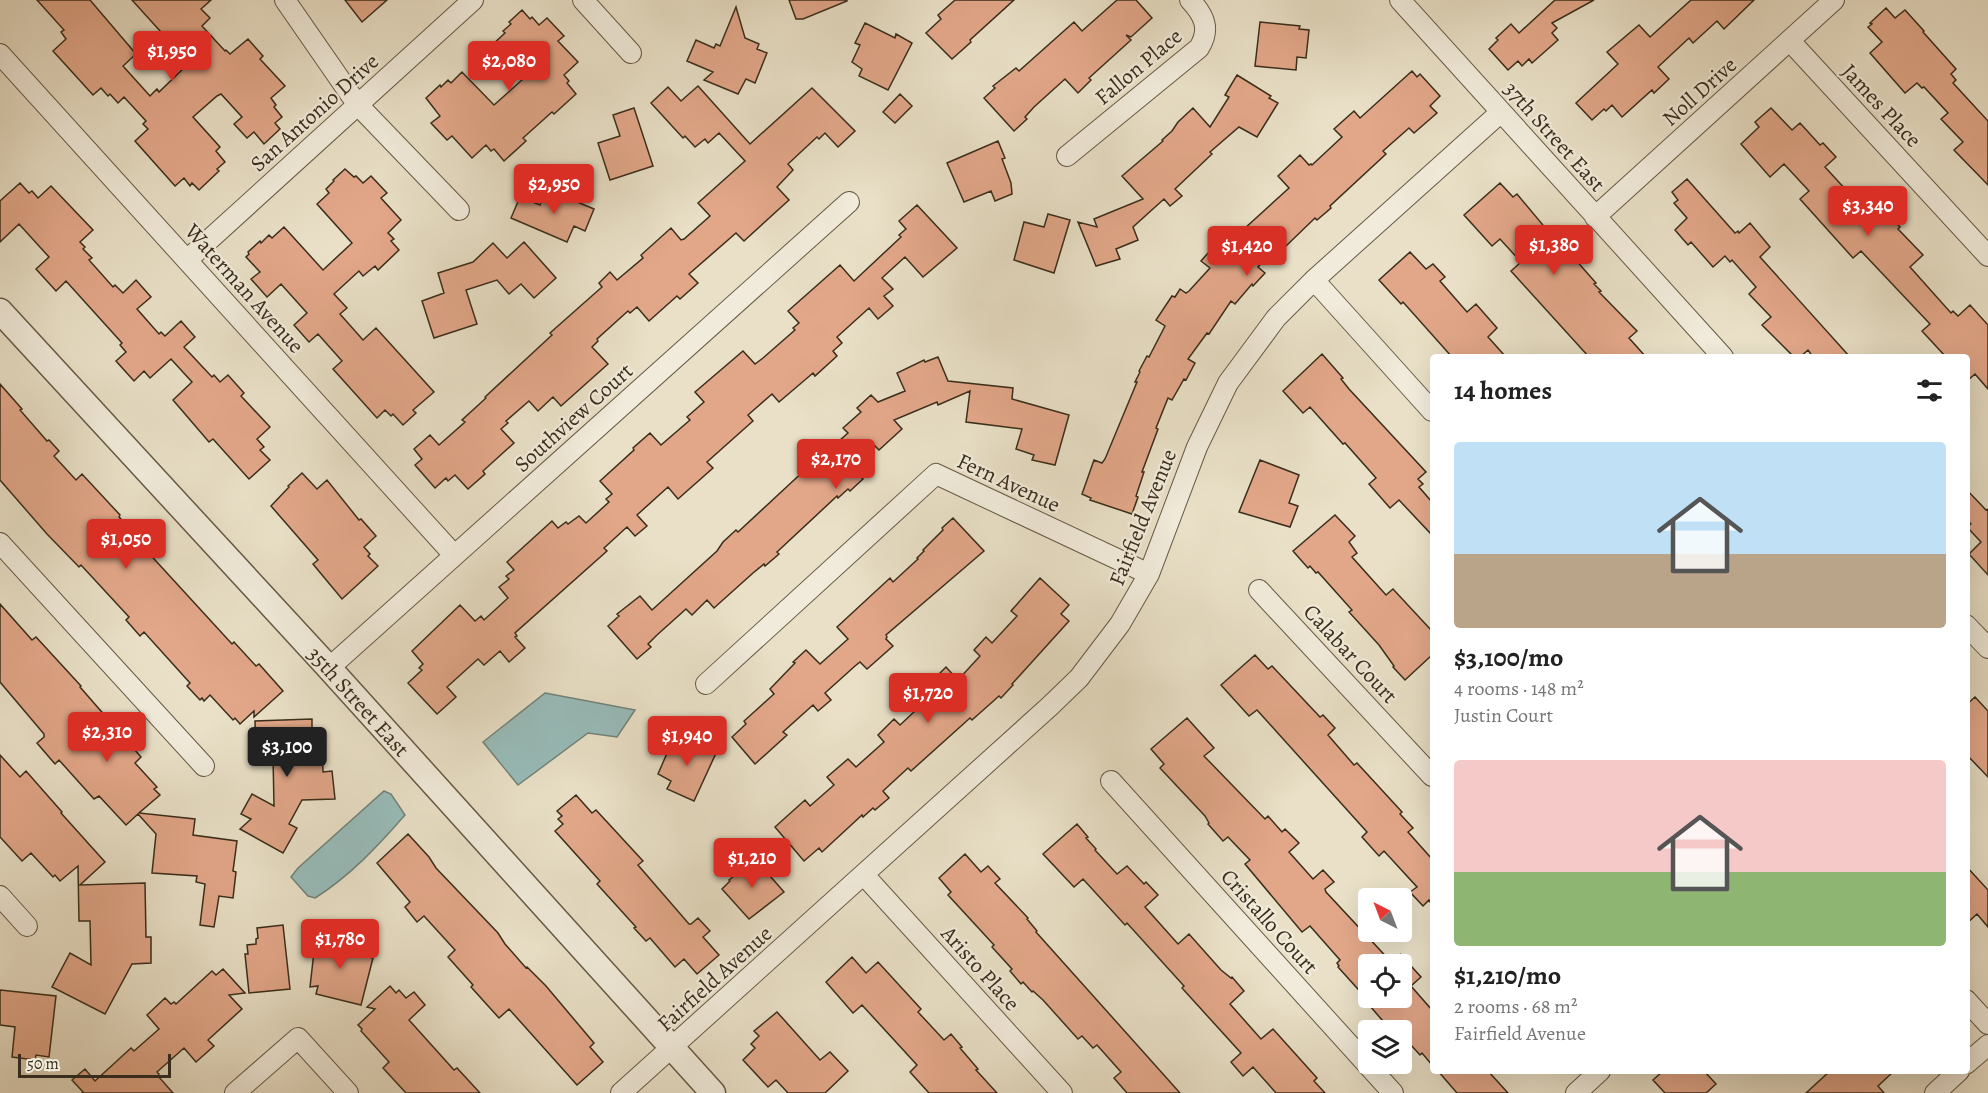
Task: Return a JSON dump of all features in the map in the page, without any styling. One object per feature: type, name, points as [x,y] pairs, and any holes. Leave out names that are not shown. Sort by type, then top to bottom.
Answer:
[{"type":"street","points":[[285,0],[357,104],[459,210]]},
{"type":"street","name":"San Antonio Drive","points":[[187,260],[473,0]]},
{"type":"street","points":[[583,0],[631,53]]},
{"type":"street","name":"Fallon Place","points":[[1067,156],[1199,48],[1206,32],[1205,22],[1203,14],[1190,0]]},
{"type":"street","name":"37th Street East","points":[[1400,0],[1720,354]]},
{"type":"street","name":"Noll Drive","points":[[1595,217],[1834,0]]},
{"type":"street","name":"James Place","points":[[1790,41],[1988,256]]},
{"type":"street","name":"Waterman Avenue","points":[[0,54],[454,555]]},
{"type":"street","name":"Fairfield Avenue","points":[[621,1093],[864,875],[1078,678],[1120,624],[1149,574],[1197,447],[1228,383],[1276,318],[1314,280],[1501,112]]},
{"type":"street","name":"Southview Court","points":[[329,668],[849,202]]},
{"type":"street","points":[[1314,280],[1430,409]]},
{"type":"street","name":"35th Street East","points":[[0,311],[329,668],[713,1093]]},
{"type":"street","name":"Fern Avenue","points":[[706,684],[936,474],[1149,574]]},
{"type":"street","points":[[0,543],[204,766]]},
{"type":"street","name":"Calabar Court","points":[[1259,590],[1430,774]]},
{"type":"street","points":[[1970,629],[1988,648]]},
{"type":"street","name":"Cristallo Court","points":[[1111,781],[1393,1093]]},
{"type":"street","name":"Aristo Place","points":[[864,875],[1062,1093]]},
{"type":"street","points":[[0,896],[27,926]]},
{"type":"street","points":[[1970,1004],[1988,1024]]},
{"type":"street","points":[[235,1093],[298,1038],[348,1093]]},
{"type":"street","points":[[1970,1061],[1988,1045]]},
{"type":"street","points":[[1575,1093],[1597,1074]]},
{"type":"street","points":[[1935,1093],[1956,1074]]},
{"type":"water","points":[[545,693],[635,710],[617,737],[588,733],[518,785],[483,742]]},
{"type":"water","points":[[384,791],[391,794],[405,815],[352,870],[315,898],[308,896],[291,877],[298,868]]},
{"type":"building","points":[[37,0],[90,0],[136,54],[123,66],[150,96],[157,89],[159,92],[189,63],[132,0],[211,0],[201,9],[210,18],[202,26],[230,54],[248,39],[263,56],[260,59],[285,86],[271,98],[276,105],[274,107],[282,117],[275,123],[280,129],[264,144],[254,132],[247,138],[234,124],[242,117],[221,94],[217,96],[193,117],[220,147],[216,151],[225,162],[199,190],[192,183],[190,186],[184,178],[175,186],[135,141],[148,129],[143,124],[146,121],[124,97],[118,103],[101,88],[93,95],[53,51],[66,39],[61,32],[64,30]]},
{"type":"building","points":[[345,0],[387,0],[362,22]]},
{"type":"building","points":[[789,0],[847,1],[803,19],[796,19]]},
{"type":"building","points":[[955,0],[1014,0],[952,59],[926,33],[941,19],[938,15]]},
{"type":"building","points":[[1117,0],[1136,0],[1152,18],[1131,37],[1126,35],[1131,40],[1089,78],[1091,80],[1078,93],[1065,79],[1034,107],[1025,117],[1027,119],[1014,131],[984,98],[995,88],[993,86],[1016,68],[1019,71],[1074,22],[1082,31]]},
{"type":"building","points":[[1555,0],[1594,0],[1552,23],[1557,28],[1552,33],[1558,40],[1532,63],[1529,59],[1522,66],[1518,61],[1508,70],[1489,49],[1498,40],[1496,38],[1511,24],[1519,33]]},
{"type":"building","points":[[1691,0],[1754,0],[1724,29],[1717,21],[1693,43],[1689,38],[1658,67],[1669,79],[1654,93],[1652,90],[1622,117],[1612,105],[1592,120],[1576,103],[1618,64],[1607,52],[1639,25],[1650,37]]},
{"type":"building","points":[[736,7],[745,38],[759,44],[757,49],[767,53],[755,83],[746,79],[738,94],[704,80],[713,72],[687,61],[696,40],[714,48],[716,44],[720,46]]},
{"type":"building","points":[[1886,8],[1895,18],[1905,10],[1924,31],[1956,69],[1951,74],[1956,80],[1953,83],[1988,121],[1988,185],[1954,150],[1963,142],[1941,119],[1948,113],[1924,87],[1922,88],[1917,83],[1905,93],[1870,53],[1882,42],[1868,27]]},
{"type":"building","points":[[522,10],[539,25],[547,18],[564,36],[558,41],[578,62],[564,75],[576,94],[523,138],[526,141],[504,161],[494,149],[491,151],[486,145],[472,158],[452,136],[447,140],[431,123],[440,116],[426,98],[448,80],[451,83],[462,72],[494,105],[523,79],[492,45],[505,33],[503,31],[511,24],[509,22]]},
{"type":"building","points":[[1260,22],[1300,26],[1299,29],[1309,30],[1306,58],[1297,57],[1296,70],[1255,66]]},
{"type":"building","points":[[865,23],[895,38],[896,34],[912,43],[888,90],[859,76],[862,69],[852,62],[860,45],[855,43]]},
{"type":"building","points":[[1412,71],[1417,77],[1420,74],[1440,96],[1430,106],[1437,113],[1414,133],[1409,128],[1383,151],[1386,154],[1330,206],[1331,208],[1317,220],[1315,218],[1285,247],[1281,242],[1258,267],[1265,273],[1235,304],[1231,301],[1209,334],[1207,333],[1188,359],[1195,363],[1186,380],[1184,379],[1172,400],[1168,398],[1142,472],[1144,472],[1132,514],[1090,500],[1091,498],[1082,494],[1094,460],[1102,463],[1105,459],[1137,382],[1135,382],[1139,371],[1165,326],[1156,320],[1172,296],[1175,297],[1180,289],[1186,293],[1189,291],[1210,268],[1201,261],[1216,244],[1222,249],[1289,188],[1278,176],[1300,155],[1309,165],[1312,165],[1342,137],[1334,129],[1354,111],[1360,118]]},
{"type":"building","points":[[1237,75],[1271,96],[1269,98],[1278,103],[1257,137],[1239,127],[1210,152],[1212,154],[1175,189],[1182,196],[1170,206],[1164,199],[1133,227],[1138,240],[1116,249],[1120,259],[1096,266],[1078,222],[1097,227],[1094,219],[1143,199],[1122,176],[1163,141],[1193,108],[1210,127],[1229,97],[1225,95]]},
{"type":"building","points":[[698,86],[750,144],[812,88],[855,131],[838,147],[825,133],[819,139],[817,137],[788,164],[793,170],[777,187],[789,200],[744,241],[736,233],[689,274],[698,283],[680,299],[677,296],[649,321],[637,307],[630,313],[628,311],[597,339],[598,341],[592,347],[608,364],[561,406],[553,397],[538,411],[529,401],[506,421],[508,423],[501,429],[514,443],[483,471],[485,474],[468,489],[455,475],[448,481],[446,478],[435,488],[415,465],[422,459],[414,449],[430,435],[439,445],[465,422],[462,420],[485,397],[552,335],[550,333],[602,287],[599,283],[610,272],[617,280],[643,258],[641,255],[671,228],[681,240],[710,216],[698,203],[745,161],[719,133],[708,143],[705,139],[695,147],[685,136],[683,138],[651,103],[668,87],[681,101]]},
{"type":"building","points":[[900,94],[912,106],[895,123],[883,112]]},
{"type":"building","points":[[634,108],[653,166],[610,180],[598,143],[620,136],[613,115]]},
{"type":"building","points":[[1771,108],[1792,130],[1800,123],[1820,145],[1823,143],[1836,157],[1825,167],[1847,191],[1844,194],[1875,224],[1887,213],[1900,227],[1898,229],[1923,255],[1910,267],[1951,313],[1953,311],[1958,316],[1970,305],[1988,325],[1988,389],[1975,374],[1970,378],[1970,354],[1943,354],[1922,331],[1930,324],[1861,251],[1853,258],[1800,199],[1809,191],[1784,164],[1770,177],[1741,144],[1759,127],[1755,122]]},
{"type":"building","points":[[998,141],[1005,158],[1002,159],[1011,183],[1012,194],[995,201],[991,191],[964,202],[947,163]]},
{"type":"building","points":[[345,169],[363,183],[371,176],[387,193],[381,198],[401,220],[388,233],[394,239],[391,241],[399,250],[378,270],[375,266],[363,276],[359,271],[334,294],[347,308],[340,314],[363,340],[376,328],[434,392],[413,410],[416,413],[403,425],[393,414],[391,416],[385,410],[377,418],[333,369],[342,361],[318,334],[309,342],[294,325],[307,313],[281,284],[267,297],[251,279],[260,272],[246,257],[260,241],[261,243],[269,235],[272,238],[284,227],[323,270],[352,243],[317,204],[329,193],[326,189],[333,180]]},
{"type":"building","points":[[1687,179],[1735,233],[1738,231],[1739,233],[1750,223],[1770,247],[1760,257],[1847,354],[1811,354],[1808,350],[1803,354],[1791,354],[1762,325],[1771,317],[1749,294],[1756,287],[1732,260],[1730,262],[1725,256],[1713,267],[1691,242],[1688,245],[1675,230],[1687,218],[1674,203],[1678,200],[1672,192]]},
{"type":"building","points":[[20,183],[29,193],[32,191],[38,198],[51,186],[93,230],[80,242],[92,258],[89,260],[113,287],[115,285],[123,293],[136,280],[151,297],[137,309],[159,334],[161,332],[165,336],[181,321],[195,337],[184,347],[212,377],[214,375],[220,382],[228,375],[244,393],[241,396],[270,427],[257,439],[264,447],[260,450],[270,460],[249,479],[213,439],[209,442],[173,400],[192,382],[171,359],[150,378],[144,371],[134,381],[116,361],[126,352],[120,345],[122,343],[66,281],[56,291],[36,269],[49,257],[19,224],[0,242],[0,201]]},
{"type":"building","points":[[1500,183],[1513,197],[1517,194],[1552,236],[1562,245],[1564,244],[1575,257],[1596,283],[1594,284],[1601,291],[1599,292],[1637,331],[1629,338],[1643,354],[1586,354],[1511,271],[1521,262],[1500,239],[1492,246],[1464,215]]},
{"type":"building","points":[[546,189],[594,209],[585,231],[574,226],[567,242],[511,218],[520,197],[540,205]]},
{"type":"building","points":[[917,205],[957,248],[923,277],[905,257],[882,278],[893,289],[884,296],[893,306],[878,319],[869,308],[837,337],[842,343],[833,351],[837,356],[815,376],[813,373],[779,402],[772,394],[748,415],[753,421],[707,462],[713,468],[678,499],[668,487],[637,515],[647,526],[635,536],[627,527],[604,548],[607,551],[515,633],[517,636],[515,637],[525,648],[509,662],[500,651],[484,665],[478,659],[447,687],[456,697],[437,714],[408,683],[422,670],[419,668],[423,664],[412,651],[460,605],[475,621],[481,616],[484,620],[508,598],[499,587],[509,579],[506,576],[514,570],[507,562],[552,521],[558,528],[579,516],[586,523],[609,502],[606,499],[612,494],[600,481],[634,450],[633,448],[650,433],[661,445],[690,420],[687,417],[704,402],[695,392],[743,351],[755,364],[795,330],[793,328],[799,323],[788,311],[840,265],[854,281],[901,237],[899,235],[906,229],[899,221]]},
{"type":"building","points":[[1048,214],[1070,220],[1054,273],[1014,260],[1024,222],[1044,227]]},
{"type":"building","points":[[524,242],[556,278],[534,298],[521,284],[509,294],[497,280],[466,290],[477,324],[434,338],[422,301],[444,293],[438,273],[473,262],[493,243],[507,258]]},
{"type":"building","points":[[1410,252],[1426,269],[1433,264],[1445,277],[1440,281],[1467,312],[1476,304],[1497,328],[1488,337],[1503,354],[1449,354],[1403,302],[1401,304],[1379,280]]},
{"type":"building","points":[[1322,354],[1343,378],[1341,379],[1349,389],[1426,472],[1418,479],[1423,484],[1419,487],[1430,500],[1430,533],[1399,500],[1390,508],[1369,484],[1376,478],[1345,443],[1343,444],[1310,407],[1303,413],[1283,391]]},
{"type":"building","points":[[938,357],[948,381],[1013,388],[1012,399],[1069,415],[1055,465],[1032,460],[1034,455],[1016,449],[1022,429],[966,422],[970,391],[894,420],[902,429],[879,450],[872,443],[849,464],[863,479],[850,491],[848,489],[838,498],[837,496],[777,552],[779,554],[753,573],[714,608],[707,600],[692,615],[686,609],[648,644],[651,647],[637,659],[608,626],[619,616],[617,614],[640,596],[652,610],[717,551],[736,530],[738,532],[848,433],[843,428],[861,412],[857,408],[871,395],[878,402],[905,391],[897,373],[924,360],[925,362]]},
{"type":"building","points":[[0,384],[47,441],[49,440],[59,451],[54,456],[76,480],[82,474],[120,515],[121,519],[118,522],[142,549],[144,548],[232,644],[234,642],[256,666],[259,664],[283,691],[254,717],[254,711],[240,724],[235,718],[233,720],[210,695],[204,701],[202,698],[200,700],[187,686],[190,683],[144,632],[140,636],[126,620],[129,617],[81,565],[79,567],[47,534],[0,480]]},
{"type":"building","points":[[1260,460],[1299,475],[1289,503],[1298,506],[1290,527],[1239,512]]},
{"type":"building","points":[[302,473],[317,489],[327,480],[359,520],[361,519],[376,536],[364,547],[370,554],[368,556],[378,566],[342,599],[313,564],[318,560],[271,506]]},
{"type":"building","points":[[1970,493],[1986,510],[1988,509],[1988,575],[1970,555],[1981,542],[1970,530]]},
{"type":"building","points":[[1335,515],[1355,536],[1349,542],[1357,553],[1352,557],[1386,595],[1393,589],[1430,629],[1430,657],[1405,680],[1393,667],[1379,645],[1349,612],[1352,610],[1318,572],[1316,573],[1310,566],[1308,568],[1293,551]]},
{"type":"building","points":[[953,518],[984,551],[886,635],[886,639],[893,646],[867,669],[860,662],[855,666],[825,693],[831,700],[818,711],[813,705],[783,732],[787,735],[755,764],[732,737],[746,724],[744,721],[774,694],[770,689],[806,650],[820,664],[848,639],[837,627],[890,578],[893,582],[918,559],[923,550]]},
{"type":"building","points":[[1040,578],[1069,605],[1061,614],[1069,621],[1001,698],[999,696],[972,720],[970,718],[911,771],[908,768],[883,791],[889,798],[875,810],[873,808],[863,817],[862,815],[822,852],[819,848],[804,861],[775,827],[805,800],[810,806],[834,785],[827,777],[848,759],[856,767],[884,742],[878,735],[894,719],[900,725],[935,692],[928,685],[946,667],[958,680],[980,656],[974,650],[986,637],[992,643],[1017,616],[1011,611]]},
{"type":"building","points":[[0,604],[32,640],[36,637],[141,757],[135,763],[157,787],[154,789],[160,795],[139,813],[195,819],[193,835],[237,841],[233,871],[236,872],[233,898],[219,896],[214,927],[200,925],[205,884],[196,882],[197,876],[152,873],[156,834],[138,814],[126,825],[99,796],[94,799],[59,760],[55,764],[37,743],[44,737],[44,734],[0,682]]},
{"type":"building","points":[[1255,655],[1268,669],[1272,666],[1320,717],[1323,715],[1335,728],[1328,735],[1354,765],[1357,763],[1402,812],[1400,814],[1413,828],[1408,832],[1430,857],[1430,902],[1429,900],[1423,906],[1412,894],[1412,891],[1417,887],[1384,851],[1379,856],[1362,837],[1367,832],[1257,710],[1249,716],[1221,685]]},
{"type":"building","points":[[1975,697],[1988,711],[1988,777],[1970,758],[1970,701]]},
{"type":"building","points":[[1187,718],[1214,748],[1204,756],[1265,819],[1268,816],[1282,832],[1285,829],[1299,843],[1289,852],[1313,879],[1323,870],[1334,882],[1325,889],[1326,892],[1358,926],[1358,942],[1373,942],[1384,954],[1358,954],[1358,989],[1338,967],[1337,963],[1340,960],[1310,926],[1302,932],[1245,864],[1250,860],[1228,837],[1223,841],[1208,824],[1205,816],[1160,768],[1164,764],[1151,749]]},
{"type":"building","points":[[312,719],[312,731],[322,731],[323,772],[332,771],[335,799],[302,800],[289,824],[297,828],[283,853],[240,829],[251,819],[241,814],[252,794],[274,806],[273,757],[256,758],[255,721]]},
{"type":"building","points":[[674,737],[717,751],[694,801],[667,789],[671,781],[658,774]]},
{"type":"building","points":[[0,755],[20,777],[26,771],[105,862],[80,885],[145,883],[146,937],[151,937],[151,963],[132,964],[105,1014],[52,987],[70,953],[91,965],[90,921],[79,921],[78,866],[60,881],[55,875],[53,877],[31,853],[22,861],[0,837]]},
{"type":"building","points":[[576,795],[592,813],[596,810],[643,861],[638,865],[689,924],[698,918],[710,931],[703,937],[719,955],[697,974],[684,959],[675,967],[650,938],[646,941],[597,884],[600,881],[555,831],[563,824],[558,819],[562,816],[557,811]]},
{"type":"building","points":[[1077,824],[1095,850],[1117,874],[1127,866],[1158,895],[1145,907],[1178,944],[1189,934],[1221,970],[1232,977],[1244,991],[1230,1004],[1261,1039],[1273,1029],[1317,1078],[1314,1081],[1325,1093],[1276,1093],[1253,1067],[1243,1076],[1231,1062],[1241,1053],[1182,988],[1184,986],[1083,879],[1074,887],[1043,854]]},
{"type":"building","points":[[408,834],[436,868],[498,933],[526,968],[546,986],[594,1043],[590,1047],[603,1062],[577,1085],[509,1009],[499,1018],[448,957],[455,950],[424,916],[417,922],[405,907],[410,902],[377,863]]},
{"type":"building","points":[[965,854],[981,872],[988,866],[1000,879],[995,883],[1028,918],[1036,932],[1180,1093],[1127,1093],[1114,1078],[1121,1072],[1097,1045],[1093,1048],[1082,1036],[1078,1039],[1043,1000],[1023,982],[1021,984],[1010,971],[1012,969],[992,947],[994,945],[948,895],[951,892],[939,878]]},
{"type":"building","points":[[755,859],[784,892],[749,919],[722,889],[729,880]]},
{"type":"building","points":[[1970,870],[1988,890],[1988,927],[1977,914],[1970,920]]},
{"type":"building","points":[[283,925],[290,989],[249,993],[245,954],[248,954],[247,945],[256,944],[257,928]]},
{"type":"building","points":[[316,934],[334,936],[334,939],[358,944],[356,954],[373,958],[361,1005],[316,994],[318,986],[310,987]]},
{"type":"building","points":[[852,957],[866,973],[878,962],[921,1009],[918,1012],[944,1040],[951,1034],[978,1069],[976,1070],[997,1093],[929,1093],[910,1072],[917,1065],[862,1005],[853,1013],[826,982]]},
{"type":"building","points":[[1412,967],[1421,977],[1412,985]]},
{"type":"building","points":[[223,969],[245,993],[229,995],[242,1009],[208,1040],[214,1046],[196,1062],[184,1048],[157,1072],[173,1093],[82,1093],[72,1080],[85,1069],[95,1081],[131,1048],[134,1051],[159,1029],[147,1015],[165,998],[171,1004],[174,1002],[176,1004],[212,971],[216,975]]},
{"type":"building","points":[[390,986],[396,993],[399,990],[406,998],[414,992],[425,1005],[409,1020],[454,1070],[457,1068],[480,1093],[406,1093],[383,1068],[389,1062],[358,1025],[375,1009],[367,1007]]},
{"type":"building","points":[[1412,987],[1430,1008],[1430,1063],[1412,1046],[1412,1020],[1382,1020],[1372,1008],[1412,1008]]},
{"type":"building","points":[[0,990],[56,996],[49,1057],[36,1055],[35,1060],[12,1057],[15,1027],[0,1025]]},
{"type":"building","points":[[777,1012],[820,1060],[830,1052],[848,1071],[825,1093],[788,1093],[776,1080],[768,1087],[743,1060],[755,1048],[751,1044],[759,1036],[754,1031]]},
{"type":"building","points":[[1441,1074],[1491,1074],[1508,1093],[1457,1093]]},
{"type":"building","points":[[1660,1074],[1707,1074],[1716,1084],[1706,1093],[1665,1093],[1653,1080]]},
{"type":"building","points":[[1827,1074],[1891,1074],[1878,1086],[1884,1093],[1806,1093]]}]
